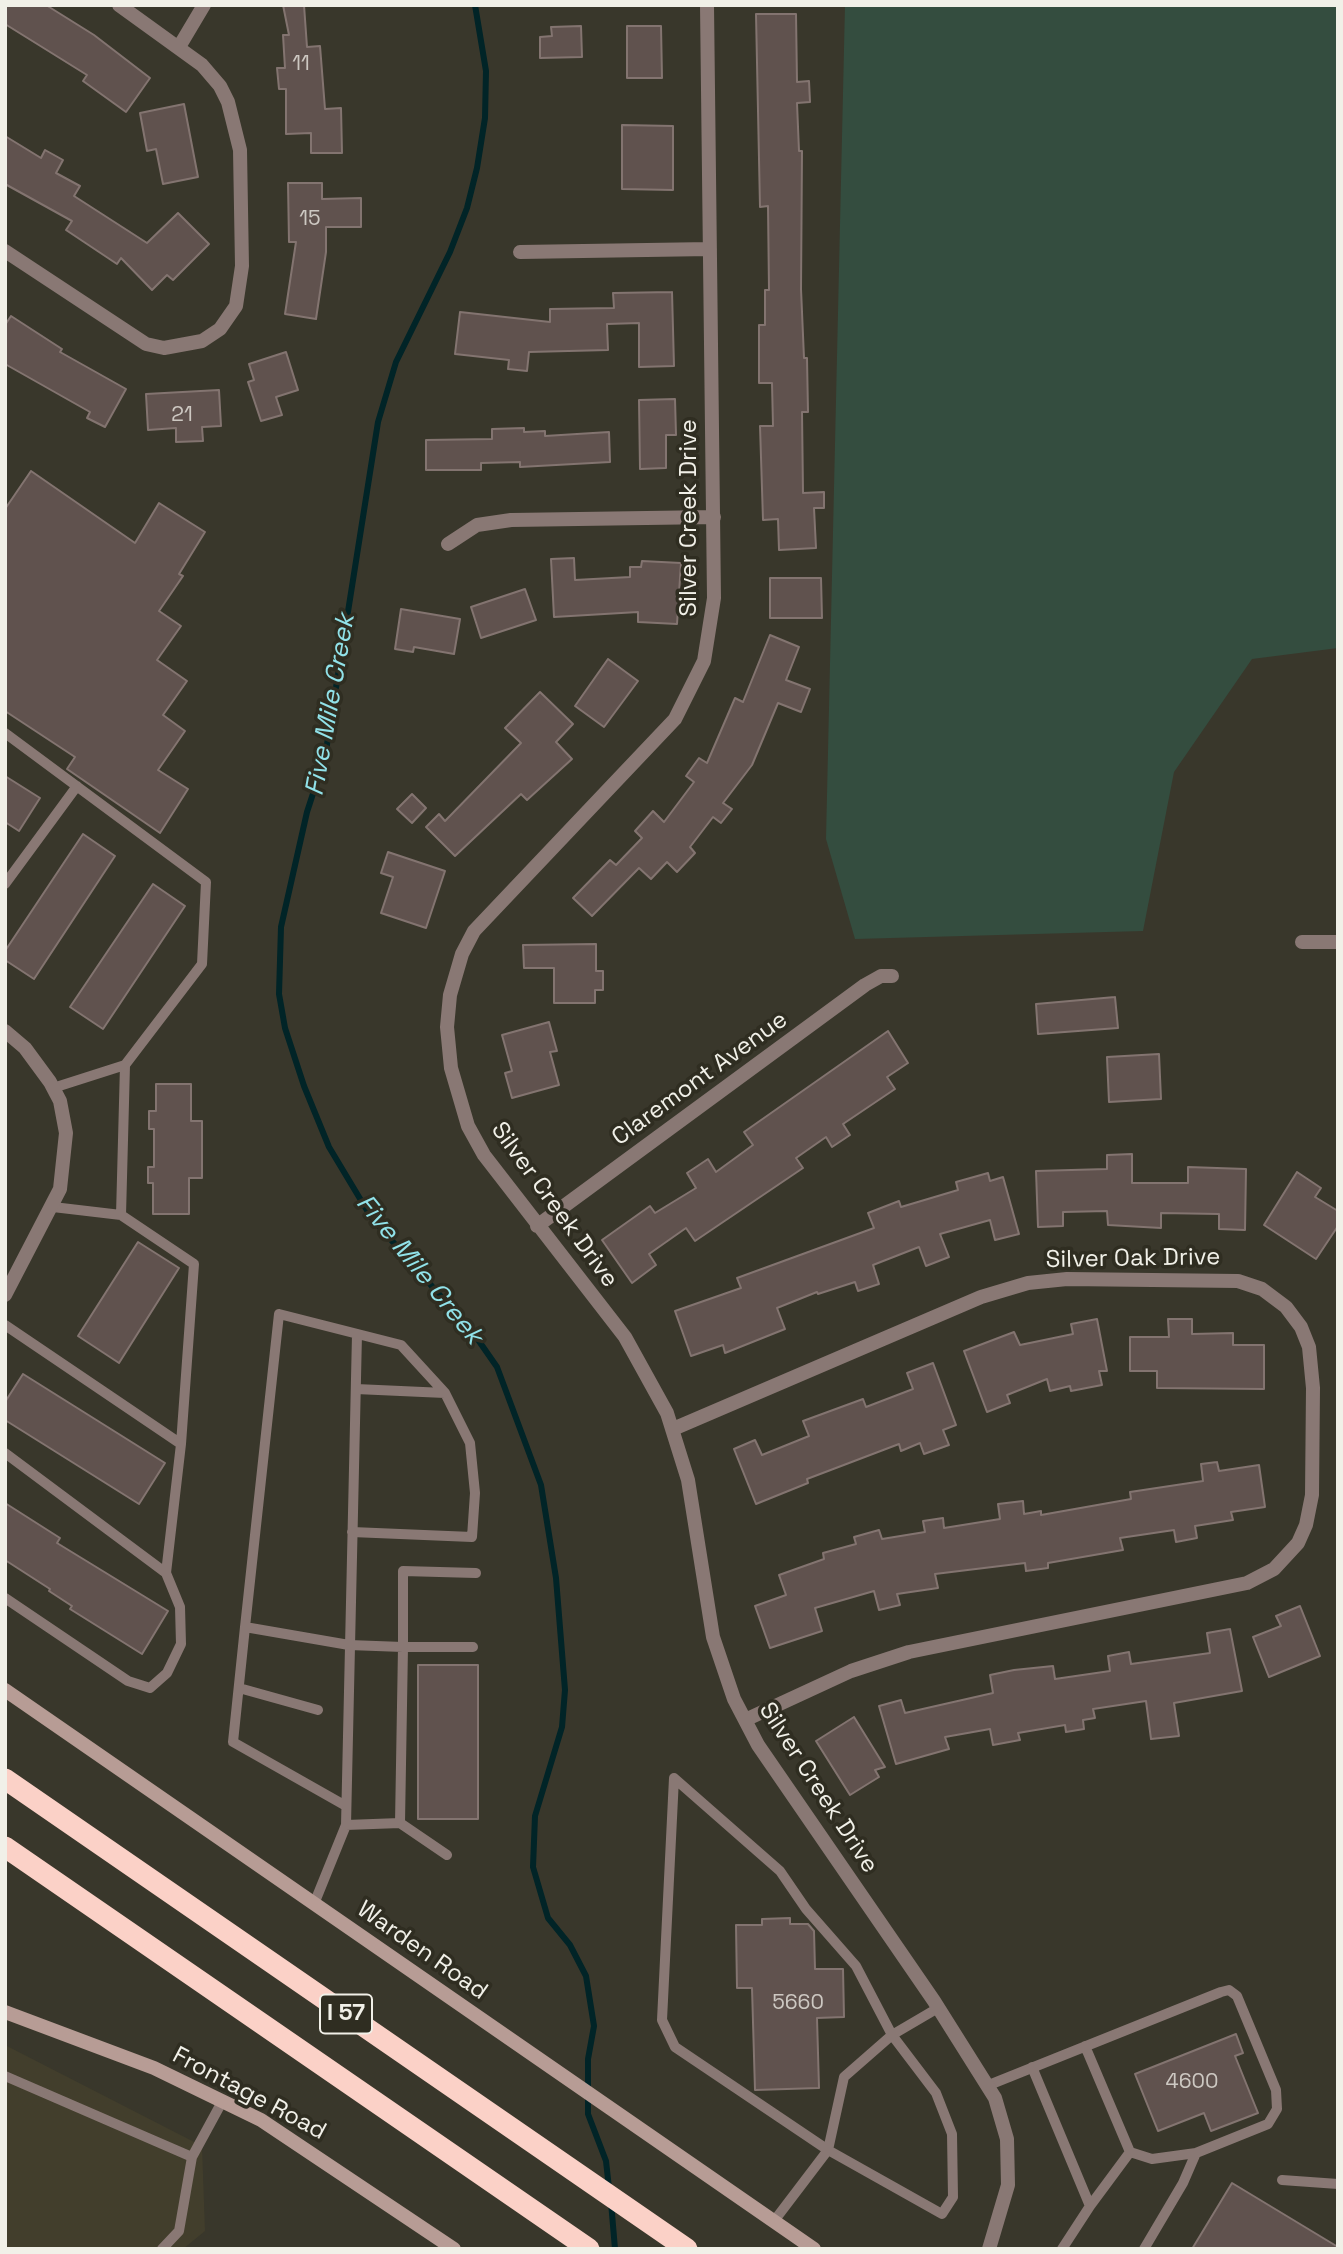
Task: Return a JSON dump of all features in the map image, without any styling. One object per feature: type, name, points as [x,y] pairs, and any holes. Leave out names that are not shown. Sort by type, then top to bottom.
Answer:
[{"type":"highway","name":"I 57","points":[[5,1779],[687,2249]]},
{"type":"highway","name":"I 57","points":[[5,1847],[589,2249]]},
{"type":"main road","name":"Warden Road","points":[[5,1690],[814,2249]]},
{"type":"main road","name":"Frontage Road","points":[[5,2012],[154,2068],[223,2100],[320,2157],[454,2249]]},
{"type":"street","points":[[5,251],[146,344],[164,348],[202,341],[220,329],[236,306],[242,266],[240,150],[235,123],[220,86],[211,74],[179,47],[119,5]]},
{"type":"street","points":[[179,47],[204,5]]},
{"type":"street","name":"Silver Creek Drive","points":[[706,5],[714,517],[713,619],[701,668],[684,705],[648,750],[491,910],[474,931],[454,975],[447,1027],[451,1068],[457,1096],[484,1155],[637,1355],[656,1388],[673,1429],[688,1480],[713,1637],[734,1699],[745,1720],[765,1756],[989,2085],[1003,2120],[1009,2160],[1004,2205],[989,2249]]},
{"type":"street","points":[[520,253],[710,249]]},
{"type":"street","points":[[448,544],[477,525],[511,520],[714,517]]},
{"type":"street","points":[[1302,942],[1338,942]]},
{"type":"street","name":"Claremont Avenue","points":[[537,1226],[865,985],[881,976],[891,976]]},
{"type":"street","points":[[5,1031],[36,1060],[53,1088],[60,1101],[66,1133],[64,1172],[53,1207],[5,1296]]},
{"type":"street","name":"Silver Oak Drive","points":[[673,1429],[981,1297],[1028,1283],[1067,1279],[1238,1281],[1262,1289],[1286,1307],[1301,1327],[1309,1347],[1313,1388],[1312,1495],[1307,1525],[1298,1543],[1274,1569],[1247,1583],[909,1652],[851,1671],[745,1720]]},
{"type":"lane","points":[[5,733],[206,881],[202,964],[125,1065],[53,1088]]},
{"type":"lane","points":[[5,884],[77,786]]},
{"type":"lane","points":[[121,1215],[125,1065]]},
{"type":"lane","points":[[5,1598],[128,1681],[150,1688],[167,1673],[181,1644],[180,1607],[166,1573],[181,1444],[194,1264],[121,1215],[53,1207]]},
{"type":"lane","points":[[346,1806],[233,1742],[279,1314],[401,1345],[445,1393],[470,1443],[475,1493],[472,1537],[352,1532]]},
{"type":"lane","points":[[5,1325],[181,1444]]},
{"type":"lane","points":[[314,1904],[346,1825],[357,1334]]},
{"type":"lane","points":[[356,1389],[445,1393]]},
{"type":"lane","points":[[5,1453],[166,1573]]},
{"type":"lane","points":[[400,1823],[403,1571],[476,1573]]},
{"type":"lane","points":[[245,1628],[349,1645],[473,1647]]},
{"type":"lane","points":[[239,1688],[318,1710]]},
{"type":"lane","points":[[674,1778],[779,1871],[806,1909],[856,1966],[892,2035],[936,2093],[952,2134],[953,2197],[942,2214],[828,2150],[675,2048],[662,2020],[674,1778]]},
{"type":"lane","points":[[346,1825],[400,1823],[447,1854]]},
{"type":"lane","points":[[989,2085],[1032,2067],[1221,1992],[1229,1990],[1237,1996],[1276,2090],[1277,2109],[1268,2124],[1196,2153],[1152,2159],[1130,2152],[1085,2046]]},
{"type":"lane","points":[[774,2221],[828,2150],[844,2077],[892,2035],[938,2008]]},
{"type":"lane","points":[[1032,2067],[1090,2206]]},
{"type":"lane","points":[[5,2076],[192,2157]]},
{"type":"lane","points":[[162,2249],[178,2231],[192,2157],[223,2100]]},
{"type":"lane","points":[[1062,2249],[1130,2152]]},
{"type":"lane","points":[[1144,2249],[1183,2183],[1196,2153]]},
{"type":"lane","points":[[1282,2180],[1338,2184]]},
{"type":"shaded area","points":[[5,2045],[202,2146],[205,2231],[183,2249],[5,2249]]},
{"type":"green space","points":[[845,5],[1338,5],[1338,648],[1252,659],[1174,772],[1143,931],[855,939],[826,839]]},
{"type":"building","points":[[5,5],[46,5],[94,35],[150,78],[126,112],[83,81],[87,75],[5,24]]},
{"type":"building","points":[[283,5],[304,5],[307,47],[320,46],[325,109],[341,108],[342,153],[311,153],[311,133],[286,134],[286,89],[279,89],[277,68],[285,68],[283,35],[289,35]]},
{"type":"building","points":[[756,14],[796,14],[797,82],[809,81],[810,102],[797,103],[799,151],[802,151],[801,289],[808,412],[802,412],[803,493],[824,492],[824,508],[814,508],[816,548],[779,550],[778,519],[763,520],[760,426],[773,426],[772,383],[759,383],[759,325],[765,325],[765,290],[769,290],[768,206],[760,207]]},
{"type":"building","points":[[581,26],[582,57],[540,58],[540,37],[552,36],[551,27]]},
{"type":"building","points":[[627,26],[661,26],[662,78],[627,78]]},
{"type":"building","points":[[184,104],[198,177],[163,184],[156,149],[147,151],[140,113]]},
{"type":"building","points":[[622,125],[673,126],[673,190],[622,189]]},
{"type":"building","points":[[5,136],[41,158],[45,150],[63,160],[56,173],[80,186],[74,196],[147,243],[178,213],[209,244],[173,280],[167,275],[152,290],[121,258],[117,264],[66,230],[72,221],[5,184]]},
{"type":"building","points":[[288,183],[322,183],[322,199],[361,198],[361,227],[326,227],[326,252],[316,319],[285,314],[296,242],[289,242]]},
{"type":"building","points":[[672,292],[674,366],[639,367],[639,323],[607,324],[608,350],[529,352],[527,371],[508,369],[509,360],[455,354],[460,312],[550,322],[550,309],[614,308],[613,293]]},
{"type":"building","points":[[11,316],[62,349],[60,352],[126,389],[105,427],[87,418],[90,412],[5,364],[5,325]]},
{"type":"building","points":[[286,352],[298,390],[276,397],[282,415],[261,421],[248,382],[254,380],[249,364]]},
{"type":"building","points":[[219,390],[221,426],[202,427],[203,441],[176,442],[176,428],[148,430],[146,394]]},
{"type":"building","points":[[675,399],[676,435],[666,435],[666,468],[640,469],[639,400]]},
{"type":"building","points":[[524,428],[524,432],[545,431],[545,436],[609,432],[610,462],[520,467],[520,462],[481,463],[481,470],[426,470],[426,440],[492,439],[492,429]]},
{"type":"building","points":[[31,471],[135,543],[159,503],[205,532],[179,574],[183,576],[159,611],[181,626],[157,660],[187,681],[163,715],[185,731],[158,770],[188,789],[160,833],[67,769],[75,757],[5,711],[5,509]]},
{"type":"building","points":[[574,558],[575,580],[630,577],[630,567],[641,567],[642,561],[681,563],[677,624],[638,622],[638,612],[554,617],[551,559]]},
{"type":"building","points":[[770,578],[821,578],[822,618],[770,618]]},
{"type":"building","points":[[525,589],[536,620],[481,638],[471,607]]},
{"type":"building","points":[[401,609],[460,619],[454,654],[414,647],[413,652],[395,649]]},
{"type":"building","points":[[770,635],[799,647],[786,680],[810,689],[801,712],[778,703],[752,765],[723,803],[732,809],[721,823],[713,817],[690,847],[695,853],[677,872],[667,862],[651,879],[639,868],[592,916],[573,898],[610,860],[616,865],[642,838],[635,831],[653,811],[664,822],[694,782],[686,776],[699,758],[707,763],[735,698],[743,702]]},
{"type":"building","points":[[608,659],[638,681],[604,727],[575,706]]},
{"type":"building","points":[[540,692],[573,724],[556,742],[572,759],[527,800],[521,794],[455,856],[426,827],[439,814],[445,821],[521,743],[505,728]]},
{"type":"building","points":[[5,776],[40,798],[19,831],[5,822]]},
{"type":"building","points":[[412,794],[426,808],[412,823],[397,809]]},
{"type":"building","points":[[83,834],[115,856],[34,979],[5,960],[5,951]]},
{"type":"building","points":[[388,852],[445,871],[426,928],[381,913],[393,877],[381,873]]},
{"type":"building","points":[[153,884],[185,906],[103,1029],[70,1007]]},
{"type":"building","points":[[596,944],[596,971],[603,971],[603,990],[595,990],[595,1003],[554,1003],[554,968],[524,968],[523,945]]},
{"type":"building","points":[[1115,997],[1118,1028],[1038,1034],[1036,1004]]},
{"type":"building","points":[[549,1022],[557,1051],[550,1052],[559,1085],[512,1098],[505,1073],[512,1071],[502,1035]]},
{"type":"building","points":[[888,1031],[908,1063],[887,1077],[895,1089],[843,1124],[850,1135],[832,1147],[826,1137],[796,1158],[803,1168],[695,1241],[686,1228],[649,1254],[656,1265],[632,1283],[602,1240],[650,1206],[655,1213],[696,1188],[687,1173],[708,1159],[716,1172],[753,1145],[744,1132]]},
{"type":"building","points":[[1159,1054],[1161,1099],[1109,1102],[1107,1057]]},
{"type":"building","points":[[156,1084],[191,1084],[191,1121],[202,1121],[202,1178],[189,1178],[189,1214],[153,1214],[153,1183],[148,1183],[148,1167],[154,1167],[154,1129],[149,1129],[149,1111],[156,1111]]},
{"type":"building","points":[[1132,1154],[1132,1183],[1188,1183],[1188,1167],[1246,1169],[1245,1230],[1219,1229],[1219,1214],[1161,1213],[1161,1228],[1108,1225],[1107,1211],[1063,1212],[1063,1226],[1038,1227],[1036,1171],[1107,1169],[1107,1155]]},
{"type":"building","points":[[1297,1172],[1321,1188],[1315,1197],[1338,1211],[1338,1226],[1316,1259],[1264,1225]]},
{"type":"building","points":[[988,1173],[990,1181],[1003,1177],[1019,1234],[995,1240],[990,1220],[940,1234],[949,1257],[926,1266],[919,1247],[873,1265],[879,1284],[858,1291],[855,1282],[818,1294],[817,1292],[777,1308],[785,1329],[725,1353],[723,1345],[691,1356],[675,1311],[741,1288],[737,1278],[874,1228],[868,1213],[899,1201],[901,1207],[958,1190],[956,1182]]},
{"type":"building","points":[[138,1242],[179,1268],[119,1363],[78,1336]]},
{"type":"building","points":[[1097,1319],[1107,1371],[1099,1371],[1102,1385],[1071,1391],[1070,1386],[1050,1391],[1047,1379],[1007,1395],[1010,1403],[987,1412],[964,1351],[1014,1332],[1020,1345],[1073,1334],[1071,1324]]},
{"type":"building","points":[[1168,1319],[1192,1319],[1192,1334],[1233,1333],[1233,1345],[1264,1345],[1264,1389],[1157,1388],[1157,1371],[1130,1371],[1130,1337],[1169,1337]]},
{"type":"building","points":[[933,1363],[956,1425],[943,1430],[949,1445],[924,1454],[920,1443],[901,1451],[899,1444],[807,1479],[808,1483],[756,1504],[734,1449],[755,1440],[762,1455],[809,1436],[803,1421],[863,1399],[866,1407],[913,1389],[907,1373]]},
{"type":"building","points":[[23,1374],[165,1463],[139,1504],[5,1420],[5,1402]]},
{"type":"building","points":[[1217,1462],[1219,1471],[1259,1465],[1265,1507],[1231,1512],[1233,1520],[1195,1526],[1197,1538],[1176,1542],[1174,1530],[1120,1538],[1123,1550],[1048,1563],[1048,1568],[1026,1571],[1025,1563],[935,1574],[938,1588],[897,1594],[900,1605],[879,1610],[874,1591],[815,1608],[822,1631],[770,1648],[755,1606],[786,1595],[779,1575],[824,1559],[823,1553],[856,1544],[854,1537],[879,1530],[882,1539],[925,1532],[923,1521],[943,1518],[944,1528],[1000,1519],[998,1504],[1023,1501],[1024,1514],[1041,1511],[1041,1515],[1131,1499],[1130,1492],[1203,1481],[1201,1464]]},
{"type":"building","points":[[5,1503],[60,1538],[57,1543],[168,1611],[142,1654],[70,1609],[72,1606],[49,1591],[50,1589],[5,1560]]},
{"type":"building","points":[[1300,1606],[1320,1656],[1269,1677],[1253,1637],[1281,1626],[1276,1616]]},
{"type":"building","points":[[1230,1629],[1242,1691],[1174,1703],[1179,1736],[1151,1739],[1146,1701],[1093,1709],[1095,1718],[1083,1720],[1084,1729],[1066,1732],[1065,1725],[1018,1733],[1020,1740],[993,1745],[990,1729],[945,1737],[949,1749],[896,1764],[879,1706],[901,1700],[905,1713],[993,1693],[990,1675],[1014,1670],[1053,1666],[1055,1679],[1110,1671],[1108,1656],[1129,1652],[1131,1664],[1210,1653],[1207,1633]]},
{"type":"building","points":[[418,1665],[478,1665],[478,1819],[418,1819]]},
{"type":"building","points":[[854,1717],[885,1767],[875,1770],[879,1777],[850,1795],[816,1741]]},
{"type":"building","points":[[790,1918],[790,1924],[808,1924],[814,1931],[815,1969],[843,1969],[844,2017],[817,2018],[819,2088],[755,2090],[752,1988],[737,1988],[736,1925],[762,1925],[762,1919]]},
{"type":"building","points":[[1236,2034],[1243,2053],[1235,2056],[1258,2113],[1211,2131],[1204,2113],[1158,2131],[1135,2074]]},
{"type":"building","points":[[1232,2183],[1338,2247],[1338,2249],[1192,2249]]},
{"type":"waterway","name":"Five Mile Creek","points":[[475,5],[486,71],[485,118],[477,168],[467,208],[450,252],[396,362],[378,422],[325,757],[307,812],[281,927],[279,994],[285,1028],[304,1086],[329,1147],[371,1217],[474,1334],[497,1367],[541,1485],[556,1578],[565,1690],[562,1727],[535,1816],[533,1867],[548,1918],[570,1945],[586,1976],[594,2026],[588,2059],[588,2114],[606,2161],[609,2188]]},
{"type":"waterway","name":"Five Mile Creek","points":[[611,2202],[615,2249]]}]
